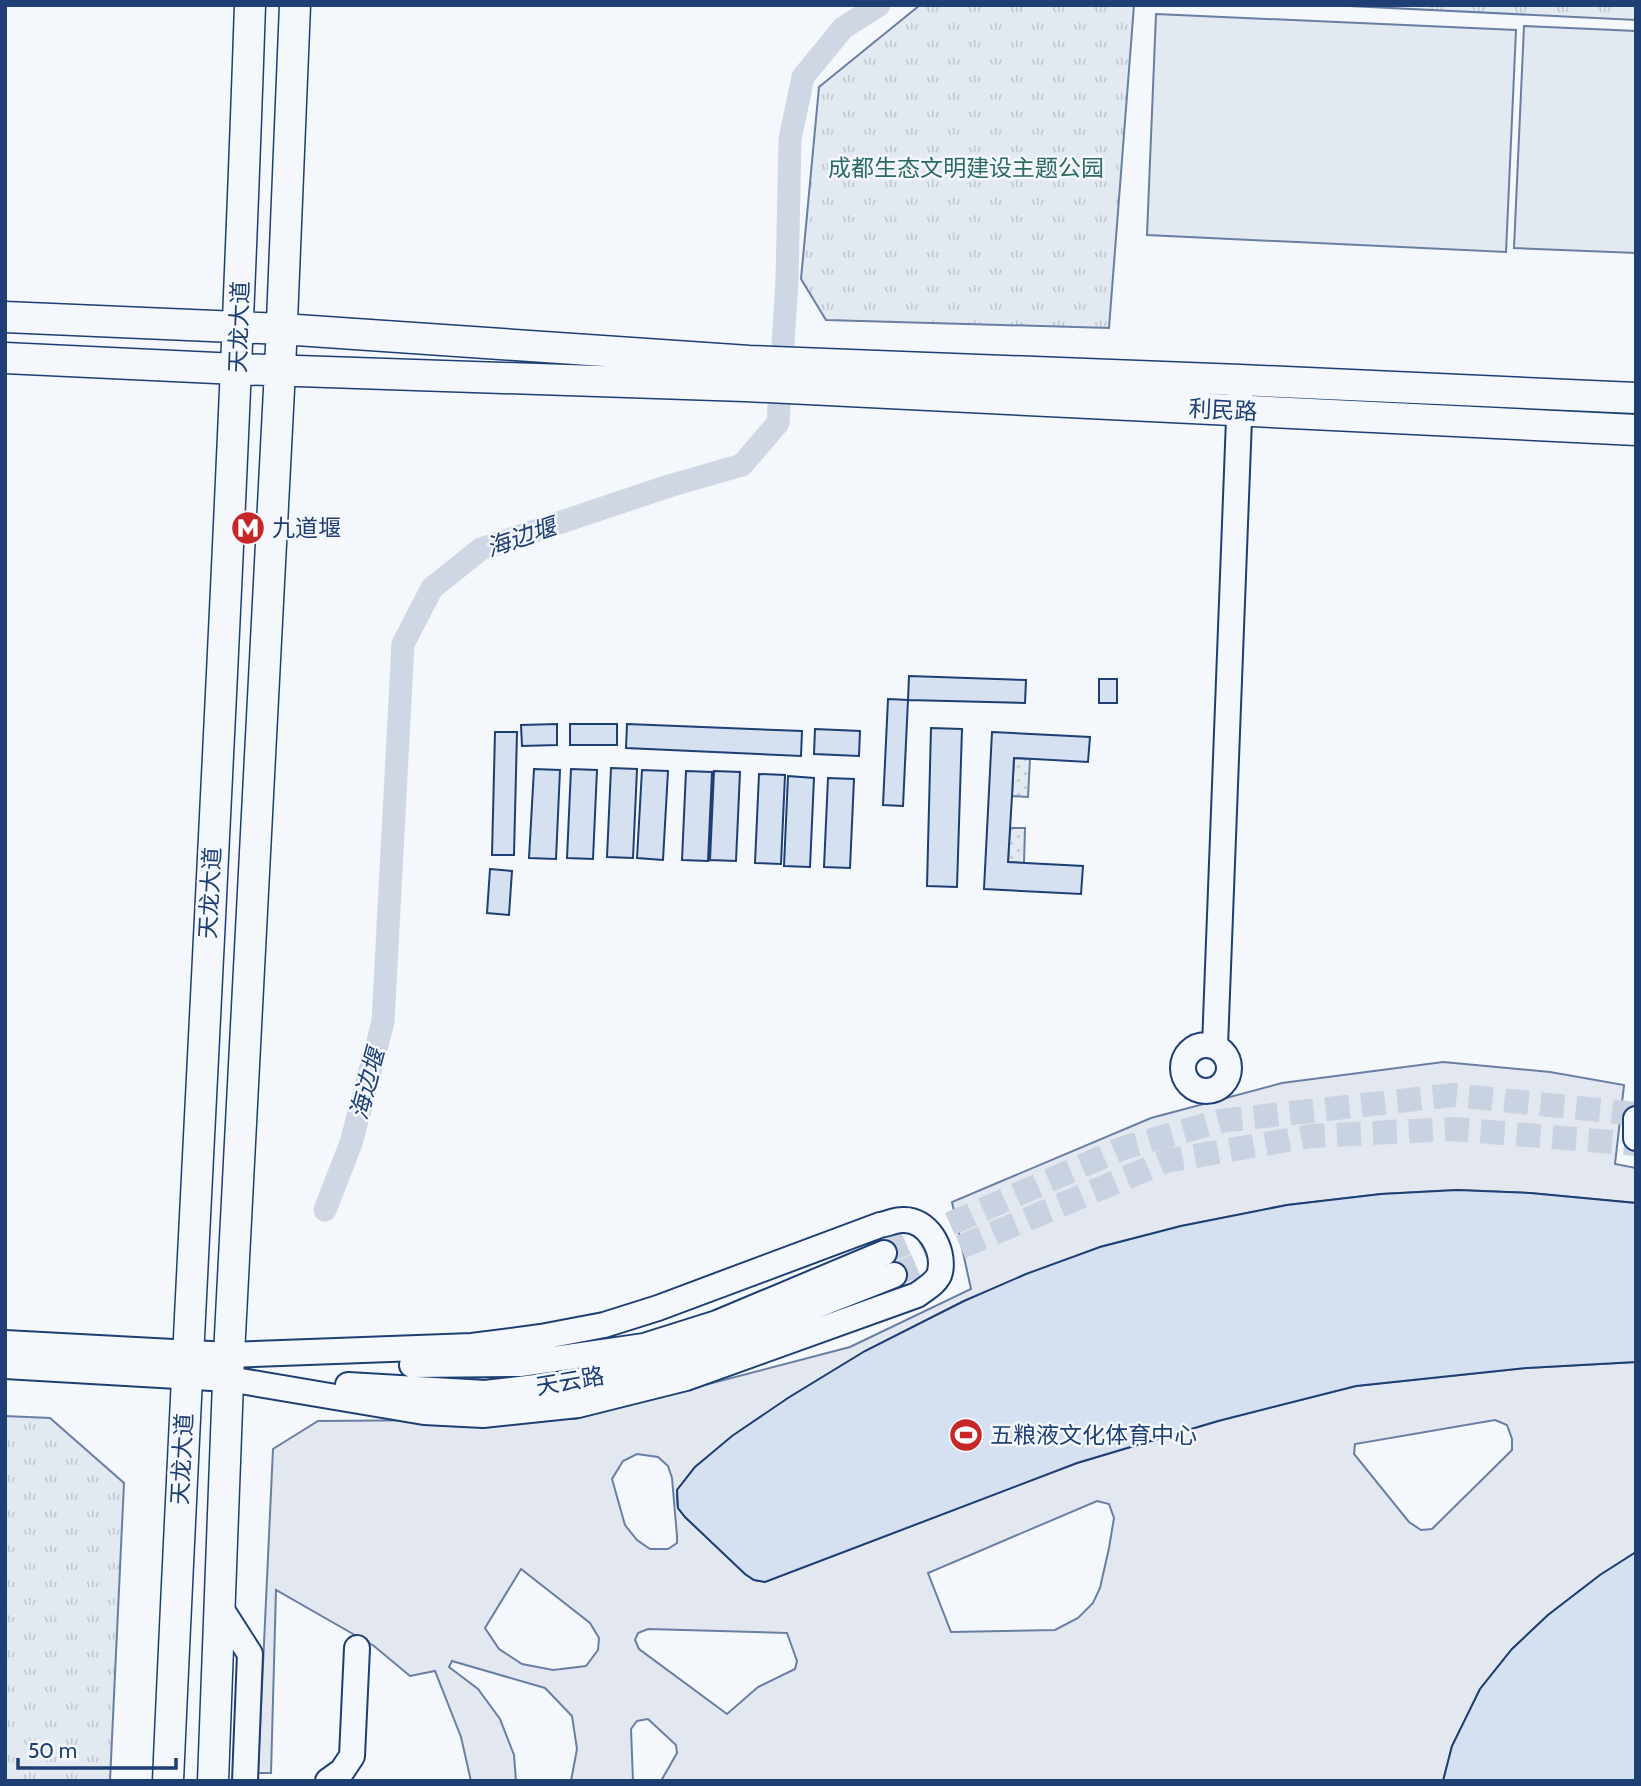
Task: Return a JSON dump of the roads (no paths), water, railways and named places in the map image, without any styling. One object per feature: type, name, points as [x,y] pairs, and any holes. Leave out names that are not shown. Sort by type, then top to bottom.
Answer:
[{"type":"main road","name":"天龙大道","points":[[167,1781],[239,329],[250,5]]},
{"type":"main road","name":"天龙大道","points":[[213,1781],[229,1367],[296,5]]},
{"type":"main road","points":[[5,317],[282,329],[747,374]]},
{"type":"main road","points":[[5,358],[280,370],[811,376]]},
{"type":"main road","name":"利民路","points":[[811,376],[1233,379],[1636,398]]},
{"type":"main road","name":"利民路","points":[[811,376],[1231,411],[1636,430]]},
{"type":"street","points":[[1208,1045],[1233,379]]},
{"type":"street","points":[[1636,1119],[1636,1138]]},
{"type":"street","points":[[5,1343],[229,1367],[472,1346],[541,1338],[604,1325],[658,1308],[880,1225],[904,1219],[925,1227],[939,1247],[940,1272],[933,1283],[917,1295],[686,1378],[578,1405],[483,1415],[424,1412],[229,1367]]},
{"type":"street","name":"天云路","points":[[229,1367],[485,1393],[568,1383],[689,1356],[889,1264]]},
{"type":"street","points":[[5,1366],[186,1364]]},
{"type":"street","points":[[220,1607],[250,1654],[245,1781]]},
{"type":"street","points":[[328,1781],[342,1771],[352,1756],[357,1648]]},
{"type":"waterway","name":"海边堰","points":[[325,1210],[351,1143],[383,1022],[403,644],[432,588],[481,549],[669,486],[742,465],[778,423],[787,281],[790,139],[803,77],[843,28],[879,5]]},
{"type":"tunnel","points":[[884,1253],[1123,1148],[1220,1121],[1453,1095],[1636,1114]]},
{"type":"tunnel","points":[[894,1275],[1166,1161],[1311,1136],[1453,1129],[1636,1144]]},
{"type":"place","name":"九道堰","points":[[248,528]]},
{"type":"place","name":"五粮液文化体育中心","points":[[966,1435]]},
{"type":"park label","name":"成都生态文明建设主题公园","points":[[966,168]]}]
